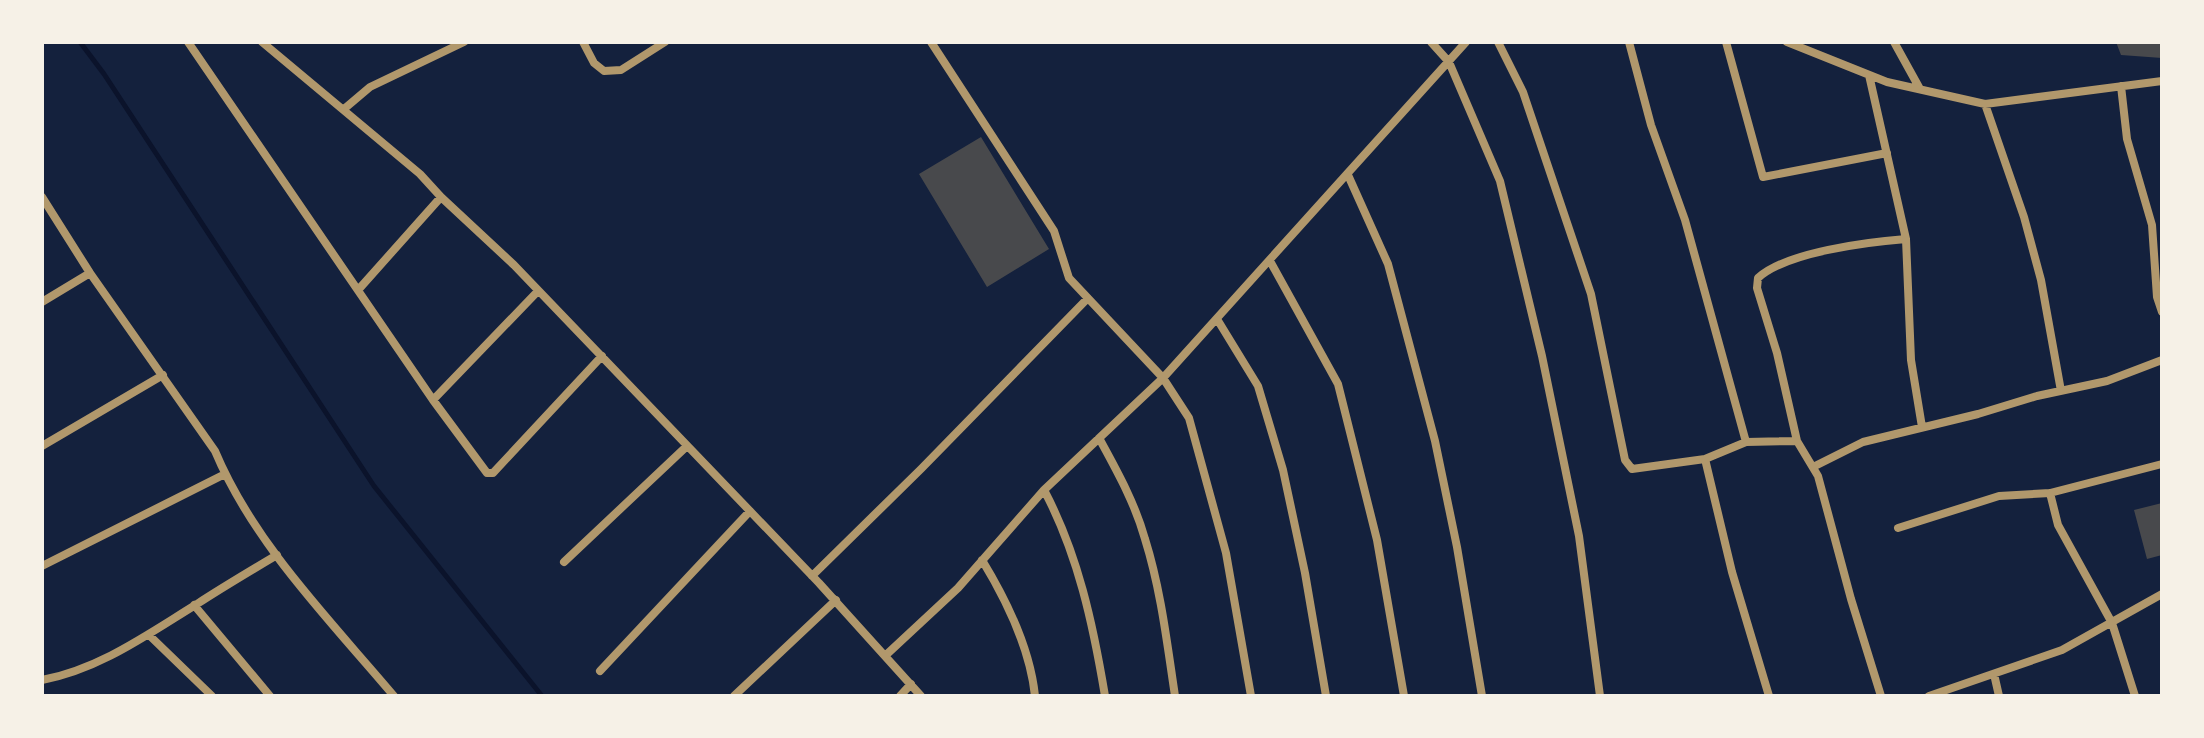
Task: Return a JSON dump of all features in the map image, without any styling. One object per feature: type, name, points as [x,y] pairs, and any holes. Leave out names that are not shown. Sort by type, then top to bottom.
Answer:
[{"type":"street","points":[[262,42],[420,174],[538,291],[836,600],[921,696]]},
{"type":"street","points":[[344,109],[370,87],[464,42]]},
{"type":"street","points":[[583,42],[594,63],[604,71],[621,70],[665,42]]},
{"type":"street","points":[[931,42],[1054,231],[1069,278],[1163,378],[1189,418],[1226,553],[1251,696]]},
{"type":"street","points":[[1431,42],[1449,62],[1500,181],[1579,536],[1600,696]]},
{"type":"street","points":[[886,655],[958,588],[1044,490],[1163,378],[1466,42]]},
{"type":"street","points":[[1498,42],[1523,92],[1591,294],[1625,460],[1632,469],[1643,469],[1705,459],[1746,442],[1797,441]]},
{"type":"street","points":[[1629,42],[1651,125],[1685,220],[1746,442]]},
{"type":"street","points":[[1726,42],[1763,177],[1887,153]]},
{"type":"street","points":[[1787,42],[1869,75],[1985,104],[2162,81]]},
{"type":"street","points":[[1894,42],[1920,89]]},
{"type":"street","points":[[193,44],[433,400],[487,473],[493,473],[602,356]]},
{"type":"street","points":[[1869,75],[1906,239],[1911,360],[1922,427]]},
{"type":"street","points":[[2121,86],[2127,139],[2152,225],[2157,297],[2162,312]]},
{"type":"street","points":[[1985,104],[2024,217],[2041,280],[2061,391]]},
{"type":"street","points":[[1348,175],[1388,264],[1435,441],[1457,547],[1482,696]]},
{"type":"street","points":[[42,197],[90,273],[215,451],[225,474],[277,555],[394,696]]},
{"type":"street","points":[[359,289],[441,197]]},
{"type":"street","points":[[1881,696],[1818,476],[1797,441],[1777,353],[1757,288],[1758,278],[1765,271],[1810,255],[1859,244],[1906,239]]},
{"type":"street","points":[[1270,261],[1338,384],[1377,540],[1404,696]]},
{"type":"street","points":[[42,302],[90,273]]},
{"type":"street","points":[[433,400],[538,291]]},
{"type":"street","points":[[812,576],[932,459],[1088,298]]},
{"type":"street","points":[[1217,319],[1258,386],[1283,470],[1326,696]]},
{"type":"street","points":[[1813,467],[1863,442],[2107,381],[2162,360]]},
{"type":"street","points":[[42,446],[163,375]]},
{"type":"street","points":[[1099,438],[1125,486],[1145,538],[1162,609],[1175,696]]},
{"type":"street","points":[[564,562],[687,446]]},
{"type":"street","points":[[1705,459],[1732,572],[1769,696]]},
{"type":"street","points":[[1898,528],[1999,496],[2050,493],[2162,464]]},
{"type":"street","points":[[42,566],[225,474]]},
{"type":"street","points":[[1044,490],[1062,524],[1092,621],[1105,696]]},
{"type":"street","points":[[2050,493],[2058,525],[2112,623],[2135,696]]},
{"type":"street","points":[[600,671],[750,511]]},
{"type":"street","points":[[42,680],[71,675],[150,636],[194,605],[277,555]]},
{"type":"street","points":[[982,560],[1003,594],[1033,674],[1035,696]]},
{"type":"street","points":[[1929,696],[2062,650],[2162,594]]},
{"type":"street","points":[[734,696],[836,600]]},
{"type":"street","points":[[194,605],[270,696]]},
{"type":"street","points":[[150,636],[212,696]]},
{"type":"street","points":[[1994,674],[1999,696]]},
{"type":"street","points":[[900,696],[911,684]]},
{"type":"building","points":[[2116,42],[2162,42],[2162,58],[2121,55]]},
{"type":"building","points":[[981,137],[1049,249],[987,287],[919,174]]},
{"type":"building","points":[[2162,503],[2162,555],[2147,559],[2134,510]]},
{"type":"waterway","points":[[80,42],[374,486],[542,696]]}]
